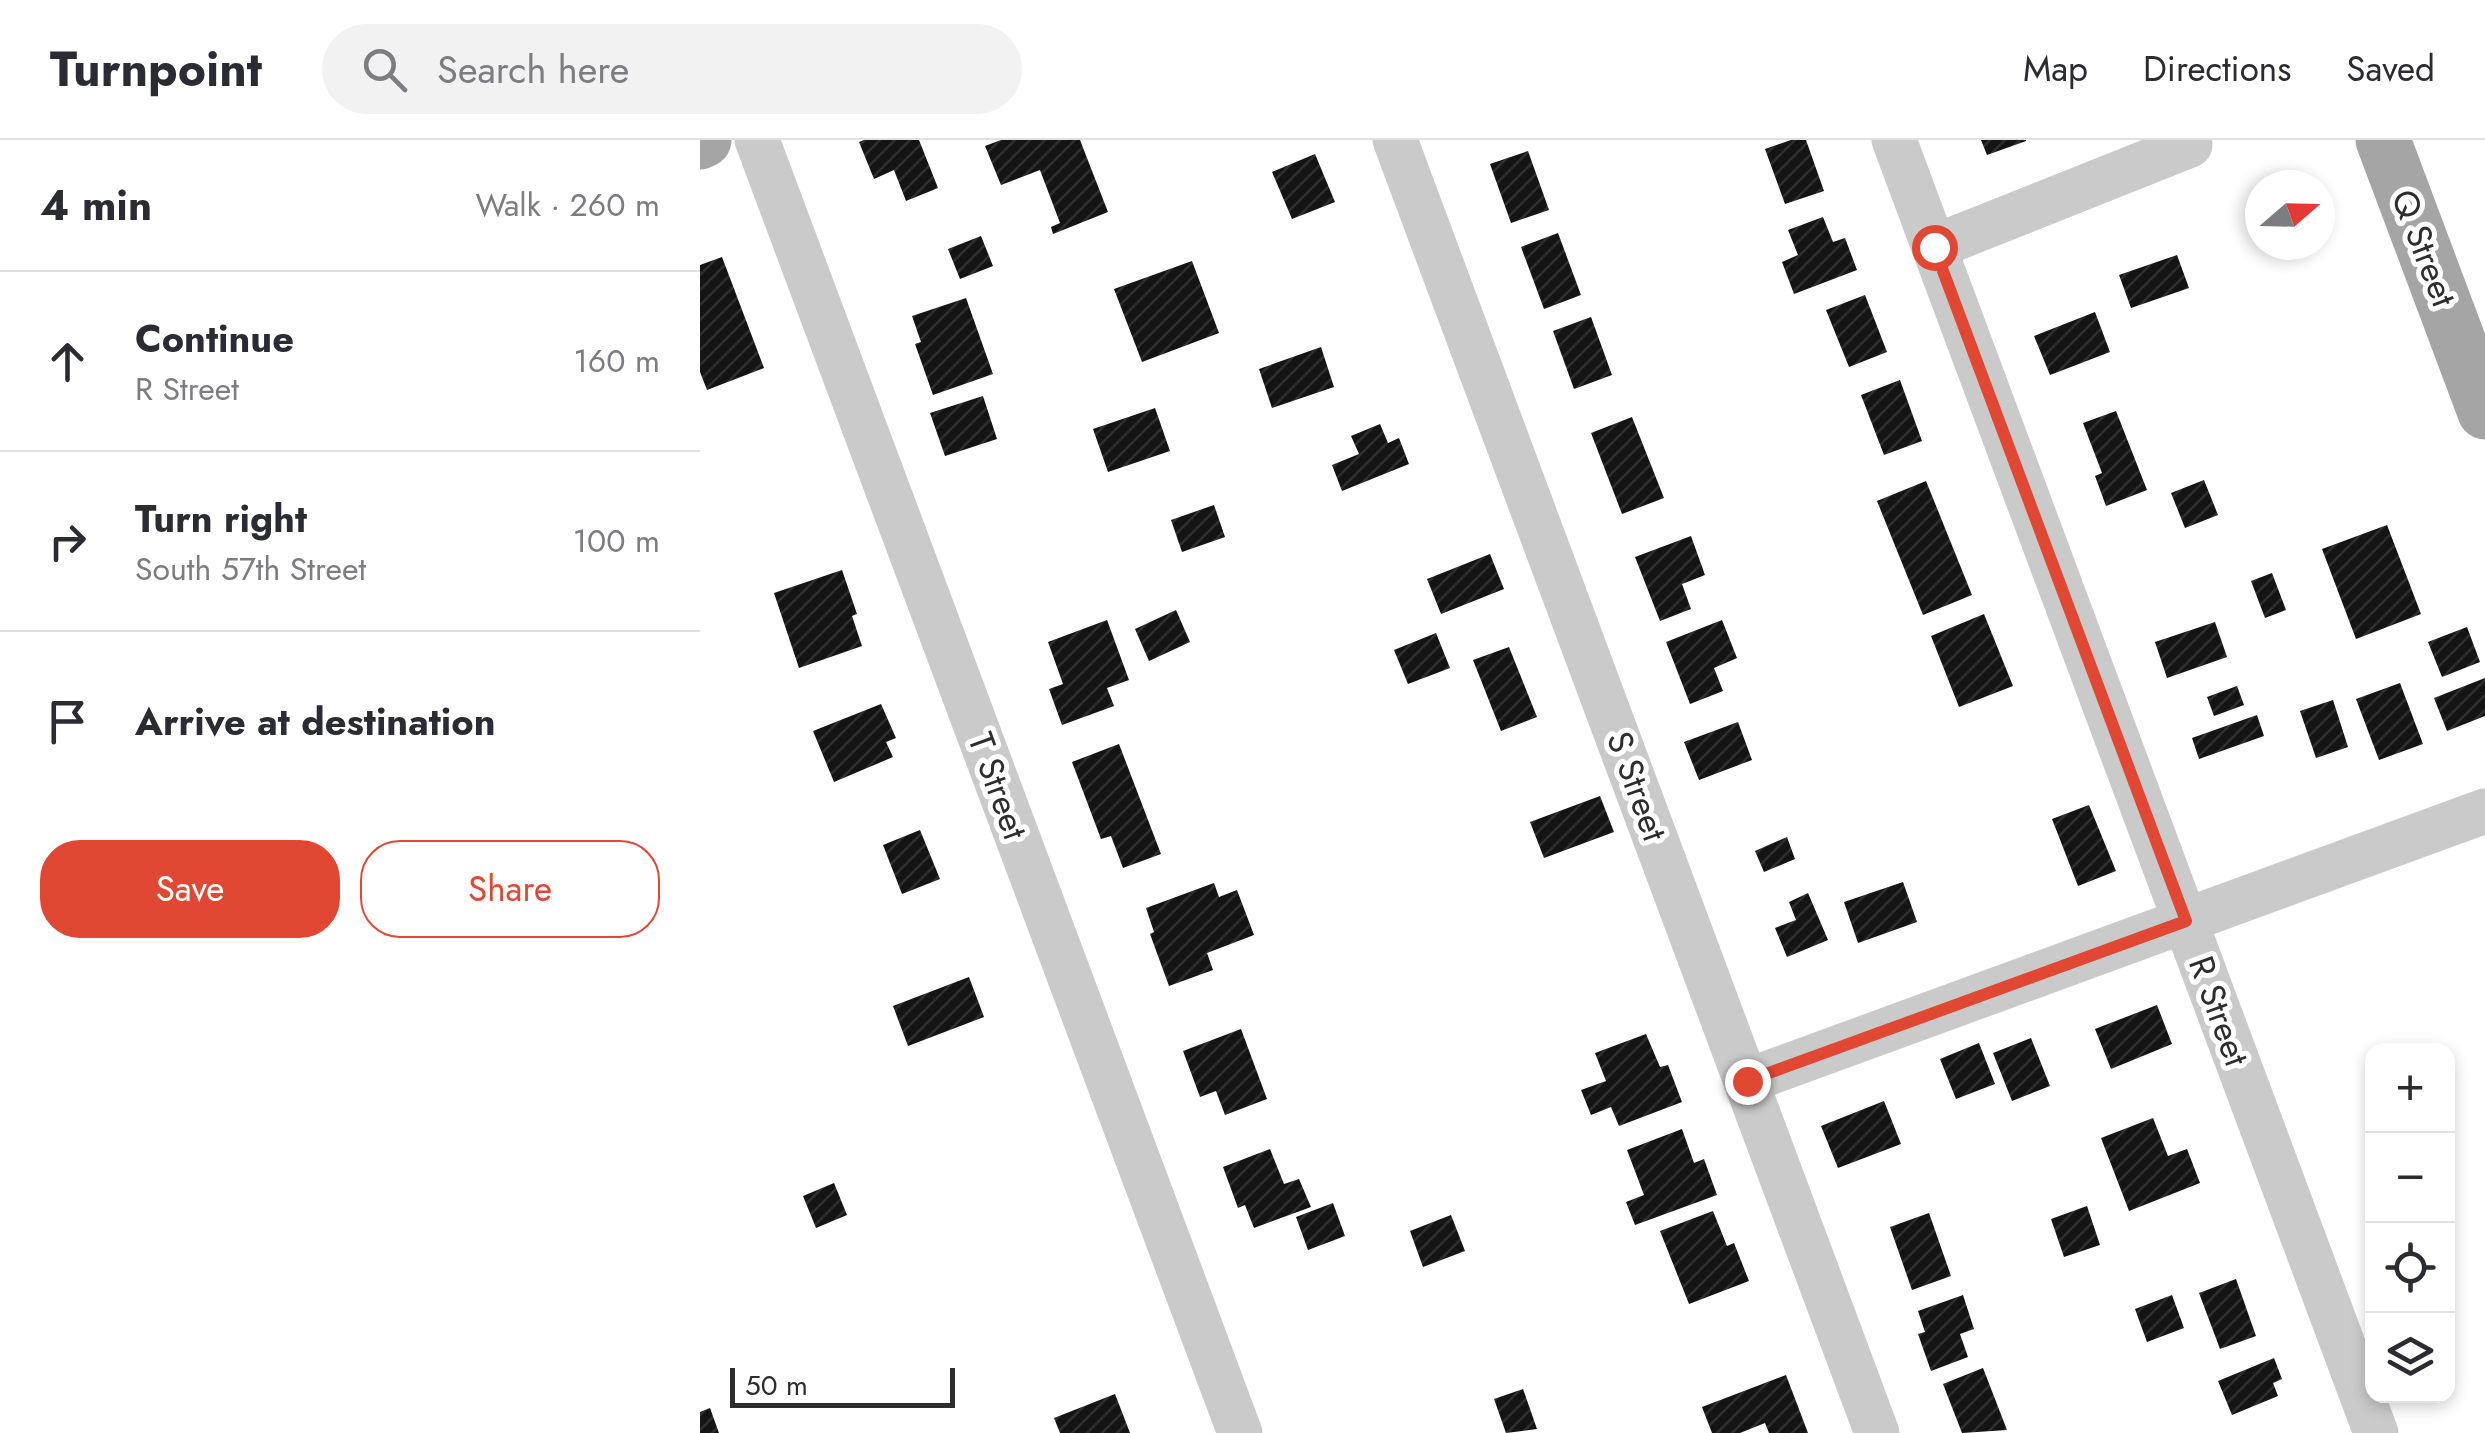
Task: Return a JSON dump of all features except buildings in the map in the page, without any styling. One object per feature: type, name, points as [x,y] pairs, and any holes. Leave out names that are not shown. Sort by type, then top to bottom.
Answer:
[{"type":"main road","name":"Q Street","points":[[2384,140],[2485,412]]},
{"type":"street","name":"T Street","points":[[757,140],[1240,1433]]},
{"type":"street","name":"S Street","points":[[1395,140],[1877,1433]]},
{"type":"street","name":"R Street","points":[[1894,140],[2376,1433]]},
{"type":"street","points":[[1934,247],[2190,145]]},
{"type":"street","points":[[1747,1081],[2485,811]]},
{"type":"route","points":[[1747,1081],[2186,921],[1934,247]]}]
